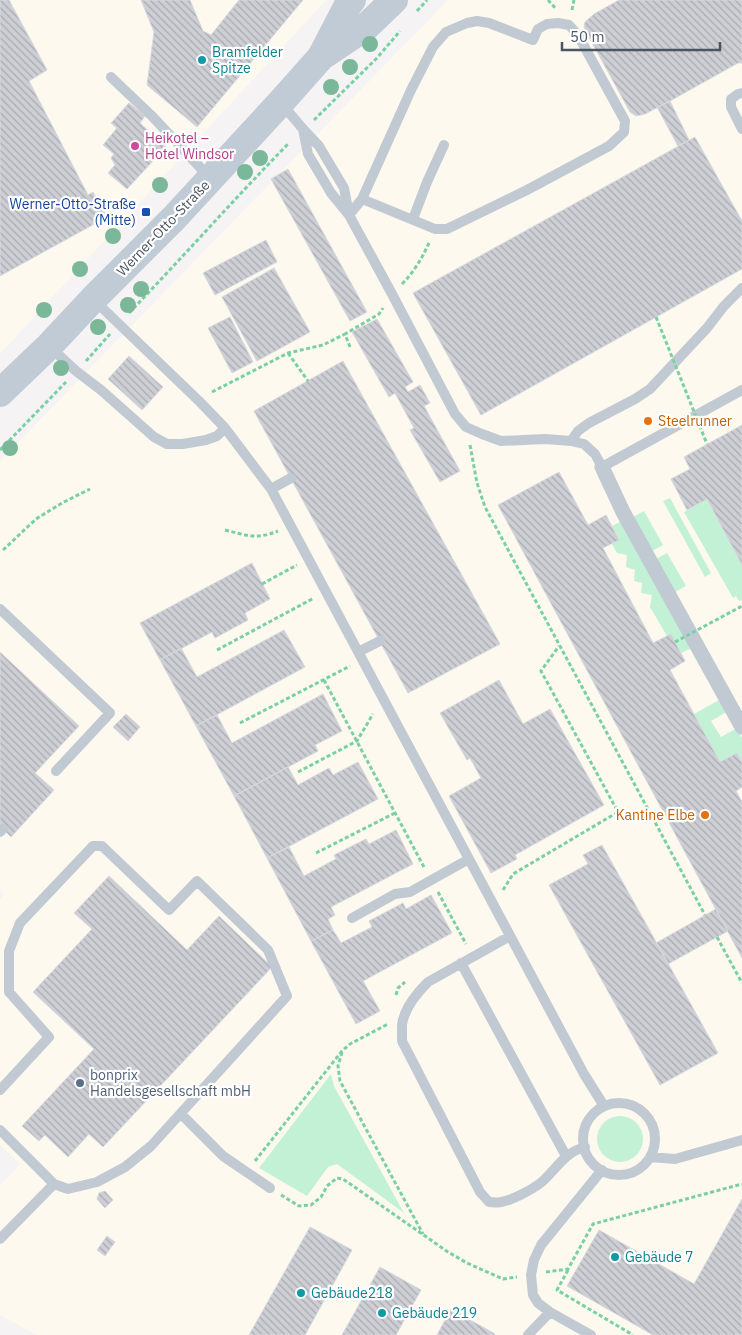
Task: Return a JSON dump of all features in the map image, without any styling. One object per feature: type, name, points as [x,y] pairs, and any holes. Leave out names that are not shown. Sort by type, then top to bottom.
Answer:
[{"type":"main road","name":"Werner-Otto-Straße","points":[[321,57],[352,0]]},
{"type":"main road","name":"Werner-Otto-Straße","points":[[0,393],[50,346],[174,218],[321,57],[366,26],[405,6]]},
{"type":"street","points":[[602,466],[623,512],[742,727]]},
{"type":"lane","points":[[349,215],[362,199],[411,90],[433,47],[446,32],[467,22],[489,23],[533,40],[538,29],[547,24],[569,25],[578,35],[625,120],[624,132],[609,146],[527,190],[447,229],[435,229],[362,199]]},
{"type":"lane","points":[[111,77],[151,115],[211,179]]},
{"type":"lane","points":[[742,93],[731,100],[731,107],[742,129]]},
{"type":"lane","points":[[281,102],[319,146],[344,188],[349,215],[455,414],[466,427],[501,441],[545,439],[584,444],[595,454],[602,466],[742,390]]},
{"type":"lane","points":[[413,219],[444,145]]},
{"type":"lane","points":[[571,441],[578,431],[589,423],[650,390],[742,288]]},
{"type":"lane","points":[[94,299],[225,428],[270,489],[584,1074],[604,1106]]},
{"type":"lane","points":[[50,346],[76,371],[101,390],[154,437],[168,444],[183,444],[206,440],[217,436],[225,428]]},
{"type":"lane","points":[[270,489],[291,478]]},
{"type":"lane","points":[[0,609],[110,713],[56,771]]},
{"type":"lane","points":[[360,656],[380,641]]},
{"type":"lane","points":[[0,1090],[49,1036],[9,992],[9,951],[20,923],[93,846],[102,846],[169,910],[196,881],[268,950],[287,996],[151,1146],[126,1167],[90,1184],[68,1188],[54,1184],[0,1130]]},
{"type":"lane","points":[[352,918],[395,894],[410,892],[469,859]]},
{"type":"lane","points":[[510,936],[428,982],[418,992],[409,1007],[402,1024],[402,1041],[480,1192],[489,1202],[501,1202],[520,1196],[544,1181],[566,1156],[575,1149],[585,1147]]},
{"type":"lane","points":[[461,963],[566,1156]]},
{"type":"lane","points":[[614,1103],[622,1103],[638,1108],[650,1119],[653,1127],[655,1137],[650,1157],[643,1166],[632,1172],[620,1174],[602,1170],[588,1156],[585,1147],[584,1139],[587,1123],[596,1111],[614,1103]]},
{"type":"lane","points":[[181,1114],[223,1156],[270,1188]]},
{"type":"lane","points":[[650,1157],[675,1159],[742,1140]]},
{"type":"lane","points":[[591,1335],[550,1312],[538,1303],[533,1295],[531,1275],[534,1260],[541,1245],[602,1170]]},
{"type":"lane","points":[[0,1239],[54,1184]]},
{"type":"lane","points":[[528,1335],[550,1312]]},
{"type":"path","points":[[405,6],[427,0]]},
{"type":"path","points":[[1,448],[184,256],[260,172],[377,58],[405,25]]},
{"type":"path","points":[[656,317],[707,444]]},
{"type":"path","points":[[200,402],[207,394],[288,353],[322,345],[345,334]]},
{"type":"path","points":[[288,353],[308,381]]},
{"type":"path","points":[[473,459],[477,483],[485,507],[705,915]]},
{"type":"path","points":[[3,550],[36,519],[90,489]]},
{"type":"path","points":[[225,530],[250,537],[266,536],[290,526]]},
{"type":"path","points":[[262,584],[308,559]]},
{"type":"path","points":[[217,650],[326,592]]},
{"type":"path","points":[[675,642],[742,606]]},
{"type":"path","points":[[494,906],[512,874],[618,812],[541,671],[559,646]]},
{"type":"path","points":[[240,723],[324,680],[360,656]]},
{"type":"path","points":[[324,680],[467,947]]},
{"type":"path","points":[[298,772],[357,741],[383,698]]},
{"type":"path","points":[[316,853],[395,813]]},
{"type":"path","points":[[717,937],[742,983]]},
{"type":"path","points":[[247,1172],[342,1051],[361,1038]]},
{"type":"path","points":[[342,1051],[338,1066],[340,1081],[423,1235]]},
{"type":"path","points":[[270,1188],[299,1206],[311,1205],[321,1197],[327,1186],[336,1178],[343,1179],[467,1264],[504,1278],[568,1269]]},
{"type":"path","points":[[633,1335],[557,1290],[593,1224],[742,1184]]},
{"type":"shaded area","points":[[0,0],[326,0],[0,354]]},
{"type":"shaded area","points":[[448,0],[742,0],[742,1335],[37,1335],[0,1315],[0,1186],[20,1164],[0,1145],[0,899],[4,894],[0,890],[0,461]]},
{"type":"green space","points":[[670,498],[711,573],[705,577],[663,501]]},
{"type":"green space","points":[[707,499],[742,565],[742,600],[739,601],[736,596],[733,598],[684,512]]},
{"type":"green space","points":[[644,511],[663,545],[652,551],[633,517]]},
{"type":"green space","points":[[622,521],[692,648],[681,653],[671,634],[667,636],[650,607],[652,595],[641,593],[642,583],[634,581],[635,570],[626,567],[627,555],[617,553],[612,544],[619,539],[612,526]]},
{"type":"green space","points":[[667,553],[686,586],[675,592],[656,559]]},
{"type":"green space","points":[[721,699],[728,711],[711,721],[721,737],[737,728],[742,738],[742,762],[737,753],[720,762],[694,714]]},
{"type":"green space","points":[[331,1074],[334,1086],[404,1213],[337,1164],[328,1167],[307,1196],[259,1168]]},
{"type":"green space","points":[[620,1116],[633,1120],[639,1126],[643,1139],[639,1152],[633,1158],[620,1162],[607,1158],[601,1152],[597,1139],[601,1126],[607,1120]]},
{"type":"building","points":[[0,0],[9,0],[47,70],[29,81],[88,195],[93,192],[107,217],[0,276]]},
{"type":"building","name":"Bramfelder Spitze","points":[[141,0],[190,0],[203,31],[211,35],[239,0],[303,0],[197,127],[147,85],[154,32]]},
{"type":"building","points":[[619,0],[742,0],[742,63],[738,63],[645,114],[636,116],[630,112],[584,28],[585,22],[594,14]]},
{"type":"building","points":[[670,101],[689,140],[678,146],[657,107]]},
{"type":"building","name":"Heikotel – Hotel Windsor","points":[[129,103],[145,116],[140,123],[166,147],[127,189],[108,173],[115,165],[111,158],[114,154],[103,145],[117,128],[111,123]]},
{"type":"building","points":[[695,137],[742,221],[742,269],[481,415],[413,293]]},
{"type":"building","points":[[288,169],[367,312],[350,321],[271,179]]},
{"type":"building","points":[[266,240],[277,262],[215,295],[203,273]]},
{"type":"building","points":[[274,268],[310,332],[257,361],[222,297]]},
{"type":"building","points":[[230,317],[253,362],[232,373],[208,328]]},
{"type":"building","points":[[377,319],[413,382],[405,387],[408,392],[420,385],[430,403],[424,406],[460,471],[440,482],[410,430],[414,428],[395,393],[389,397],[352,332]]},
{"type":"building","points":[[129,356],[163,387],[142,410],[108,379]]},
{"type":"building","points":[[343,361],[500,644],[408,693],[254,411]]},
{"type":"building","points":[[742,425],[742,565],[707,499],[687,510],[671,479],[690,469],[684,457]]},
{"type":"building","points":[[559,472],[588,525],[606,515],[619,540],[603,548],[653,643],[671,634],[685,661],[670,670],[720,762],[737,753],[742,762],[742,787],[736,791],[742,802],[742,958],[498,505]]},
{"type":"building","points":[[252,563],[270,599],[245,613],[248,620],[215,638],[212,632],[160,660],[140,623]]},
{"type":"building","points":[[284,630],[305,667],[196,726],[160,660],[181,648],[197,677]]},
{"type":"building","points":[[0,652],[79,726],[35,773],[54,790],[11,837],[0,826]]},
{"type":"building","points":[[499,680],[523,724],[550,709],[604,805],[515,855],[517,859],[491,873],[449,796],[481,778],[470,758],[467,760],[440,713]]},
{"type":"building","points":[[323,694],[342,731],[315,745],[318,751],[234,796],[196,726],[217,715],[232,743]]},
{"type":"building","points":[[126,714],[140,727],[128,741],[113,727]]},
{"type":"building","points":[[358,762],[378,799],[267,858],[234,796],[288,767],[298,785],[329,768],[333,775]]},
{"type":"building","points":[[396,830],[413,864],[331,907],[335,915],[328,919],[333,930],[311,941],[267,858],[289,847],[304,876],[336,859],[334,855],[366,839],[369,844]]},
{"type":"building","points":[[602,845],[718,1053],[660,1085],[549,885],[588,864],[583,855]]},
{"type":"building","points":[[109,876],[187,950],[219,916],[272,967],[103,1147],[89,1134],[68,1157],[45,1135],[39,1141],[22,1126],[94,1049],[33,992],[92,929],[74,913]]},
{"type":"building","points":[[431,895],[452,933],[363,981],[380,1011],[356,1024],[311,941],[333,930],[341,943],[372,927],[369,921],[403,903],[406,909]]},
{"type":"building","points":[[716,909],[728,931],[668,964],[656,943]]},
{"type":"building","points":[[105,1191],[113,1200],[105,1208],[97,1199],[99,1193]]},
{"type":"building","name":"Gebäude 7","points":[[742,1199],[742,1335],[653,1335],[567,1286],[599,1230],[694,1284]]},
{"type":"building","name":"Gebäude218","points":[[310,1227],[352,1250],[305,1335],[249,1335]]},
{"type":"building","points":[[107,1236],[115,1242],[105,1256],[97,1250]]},
{"type":"building","name":"Gebäude 219","points":[[380,1267],[421,1290],[396,1335],[342,1335]]},
{"type":"building","name":"Gebäude 219","points":[[451,1309],[495,1334],[437,1335]]},
{"type":"place","name":"Bramfelder Spitze","points":[[202,60]]},
{"type":"place","name":"Heikotel – Hotel Windsor","points":[[135,146]]},
{"type":"place","name":"Werner-Otto-Straße (Mitte)","points":[[146,212]]},
{"type":"place","name":"Steelrunner","points":[[648,421]]},
{"type":"place","name":"Kantine Elbe","points":[[705,815]]},
{"type":"place","name":"bonprix Handelsgesellschaft mbH","points":[[80,1083]]},
{"type":"place","name":"Gebäude 7","points":[[615,1257]]},
{"type":"place","name":"Gebäude218","points":[[301,1293]]},
{"type":"place","name":"Gebäude 219","points":[[382,1313]]}]
